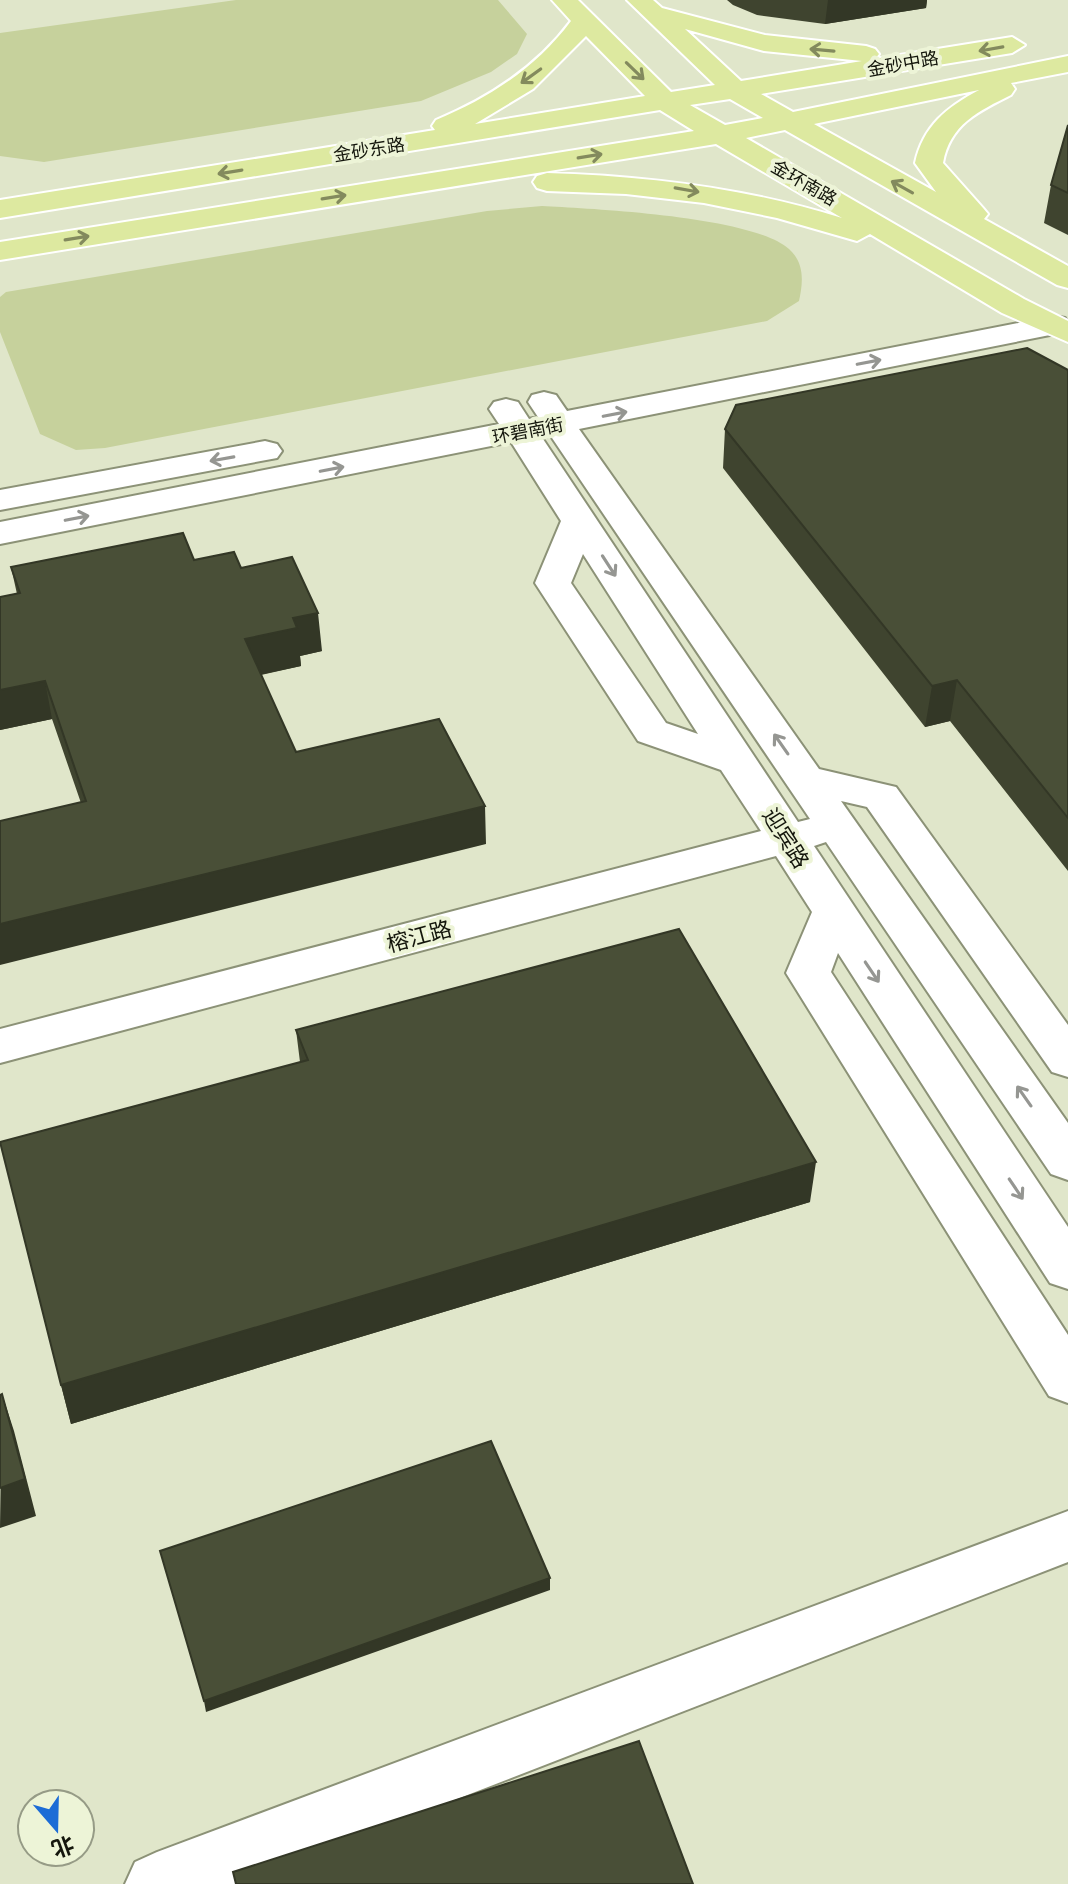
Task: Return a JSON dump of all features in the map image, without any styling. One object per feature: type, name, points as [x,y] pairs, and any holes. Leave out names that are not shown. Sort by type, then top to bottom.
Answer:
[{"type":"main road","name":"金环南路","points":[[564,0],[667,103],[938,259],[1013,306],[1061,329]]},
{"type":"main road","points":[[644,5],[684,24],[764,43],[874,54],[956,55]]},
{"type":"main road","points":[[644,5],[738,92],[785,122],[1068,279]]},
{"type":"main road","points":[[391,147],[454,123],[531,78],[565,49],[585,20]]},
{"type":"main road","name":"金砂中路","points":[[738,92],[1040,40]]},
{"type":"main road","points":[[1004,243],[950,192],[936,173],[929,163],[931,143],[962,108],[1057,66]]},
{"type":"main road","name":"金砂中路","points":[[718,135],[1057,66]]},
{"type":"main road","name":"金砂东路","points":[[0,209],[738,92]]},
{"type":"main road","name":"金砂东路","points":[[1,251],[718,135]]},
{"type":"main road","points":[[441,180],[671,187],[723,196],[847,228],[938,259]]},
{"type":"street","name":"环碧南街","points":[[0,533],[1013,306]]},
{"type":"street","name":"环碧南街","points":[[0,500],[1061,329]]},
{"type":"street","name":"迎宾路","points":[[532,416],[579,520],[788,838],[833,913],[1068,1268]]},
{"type":"street","points":[[532,416],[805,779],[1068,1161]]},
{"type":"street","points":[[579,520],[553,583],[652,732],[737,761]]},
{"type":"street","points":[[805,779],[881,797],[1062,1041]]},
{"type":"street","name":"榕江路","points":[[0,1046],[837,826]]},
{"type":"street","points":[[833,913],[808,973],[1068,1380]]},
{"type":"street","points":[[983,1038],[1062,1041]]},
{"type":"street","points":[[157,1884],[1068,1536]]},
{"type":"green space","points":[[236,0],[498,0],[527,34],[517,54],[491,72],[421,101],[44,162],[0,156],[0,33]]},
{"type":"green space","points":[[542,206],[671,216],[742,229],[770,238],[789,249],[798,260],[802,280],[799,301],[767,321],[105,448],[76,450],[40,434],[0,332],[0,297],[6,292],[487,211]]},
{"type":"building","points":[[1068,125],[1068,193],[1051,185]]},
{"type":"building","points":[[1027,348],[1068,370],[1068,818],[957,680],[932,686],[725,429],[736,405]]},
{"type":"building","points":[[183,533],[194,560],[234,552],[241,568],[292,557],[318,613],[293,618],[297,628],[245,639],[296,752],[439,719],[485,806],[0,924],[0,821],[86,801],[45,681],[0,690],[0,597],[20,593],[11,567]]},
{"type":"building","points":[[679,929],[816,1162],[61,1385],[0,1142],[308,1060],[296,1030]]},
{"type":"building","points":[[0,1395],[25,1479],[0,1488]]},
{"type":"building","points":[[491,1441],[550,1578],[204,1701],[160,1551]]},
{"type":"building","points":[[639,1741],[693,1884],[236,1884],[233,1872]]}]
